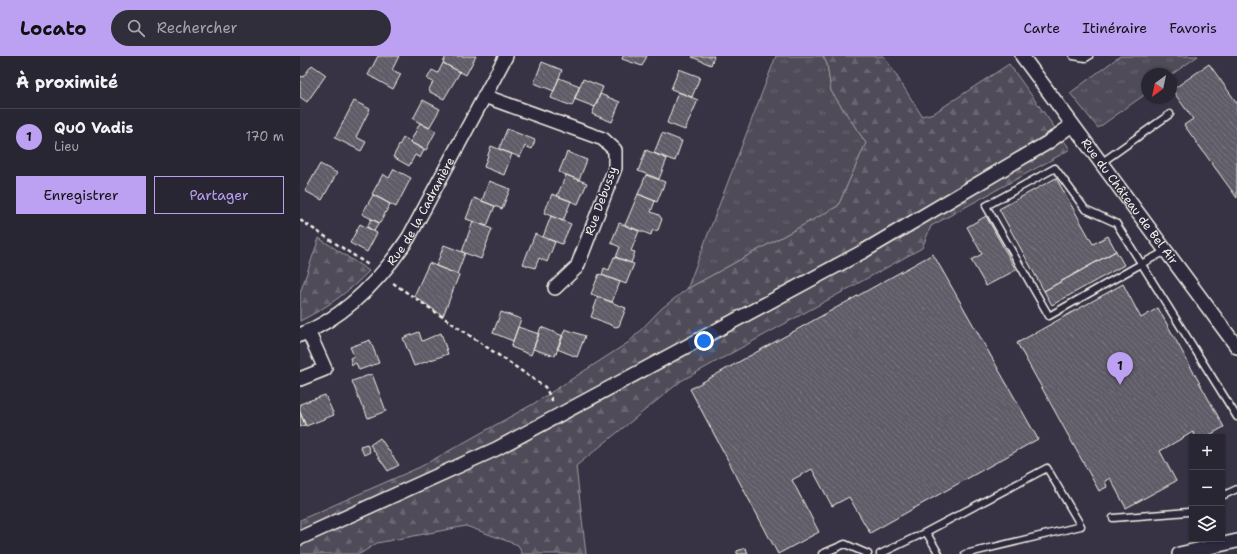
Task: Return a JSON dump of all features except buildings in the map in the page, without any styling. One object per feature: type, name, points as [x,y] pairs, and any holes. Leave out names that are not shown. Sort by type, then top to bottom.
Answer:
[{"type":"street","name":"Rue de la Cadranière","points":[[304,333],[339,314],[363,294],[397,256],[409,237],[506,56]]},
{"type":"street","name":"Rue du Château de Bel Air","points":[[1022,56],[1237,347]]},
{"type":"street","name":"Rue Debussy","points":[[484,96],[603,139],[616,150],[615,168],[577,267],[555,288]]},
{"type":"street","points":[[300,538],[496,449],[864,251],[1047,143],[1072,125]]},
{"type":"street","points":[[300,378],[325,369],[304,333]]},
{"type":"street","points":[[1179,554],[1213,543],[1237,541]]},
{"type":"lane","points":[[1073,56],[1086,58],[1090,56]]},
{"type":"lane","points":[[1101,163],[1170,114]]},
{"type":"lane","points":[[1166,251],[1141,264],[1049,316],[986,206],[1055,168],[1085,209],[1116,223],[1141,264],[1237,417]]},
{"type":"lane","points":[[880,554],[926,532],[1046,468],[1081,526],[965,554]]},
{"type":"lane","points":[[1225,495],[1237,489]]},
{"type":"lane","points":[[1113,518],[1189,512]]},
{"type":"lane","points":[[926,532],[939,554]]},
{"type":"lane","points":[[822,554],[845,544],[868,554]]},
{"type":"path","points":[[300,220],[382,274],[545,387],[560,414]]},
{"type":"green space","points":[[776,56],[823,56],[827,64],[831,91],[866,143],[838,206],[687,289]]},
{"type":"green space","points":[[823,56],[884,56],[922,116],[934,113],[1009,64],[1070,149],[931,226],[922,248],[681,381],[576,466],[586,554],[522,554],[518,545],[466,526],[377,543],[360,554],[300,554],[300,520],[420,467],[533,404],[629,342],[662,308],[687,289],[838,206],[866,143],[831,91],[827,64]]},
{"type":"green space","points":[[1120,56],[1198,56],[1177,71],[1177,68],[1141,68],[1141,97],[1098,128],[1070,93]]},
{"type":"green space","points":[[319,238],[369,271],[337,299],[300,321],[300,293]]},
{"type":"place","name":"QuO Vadis","points":[[1120,385]]}]
